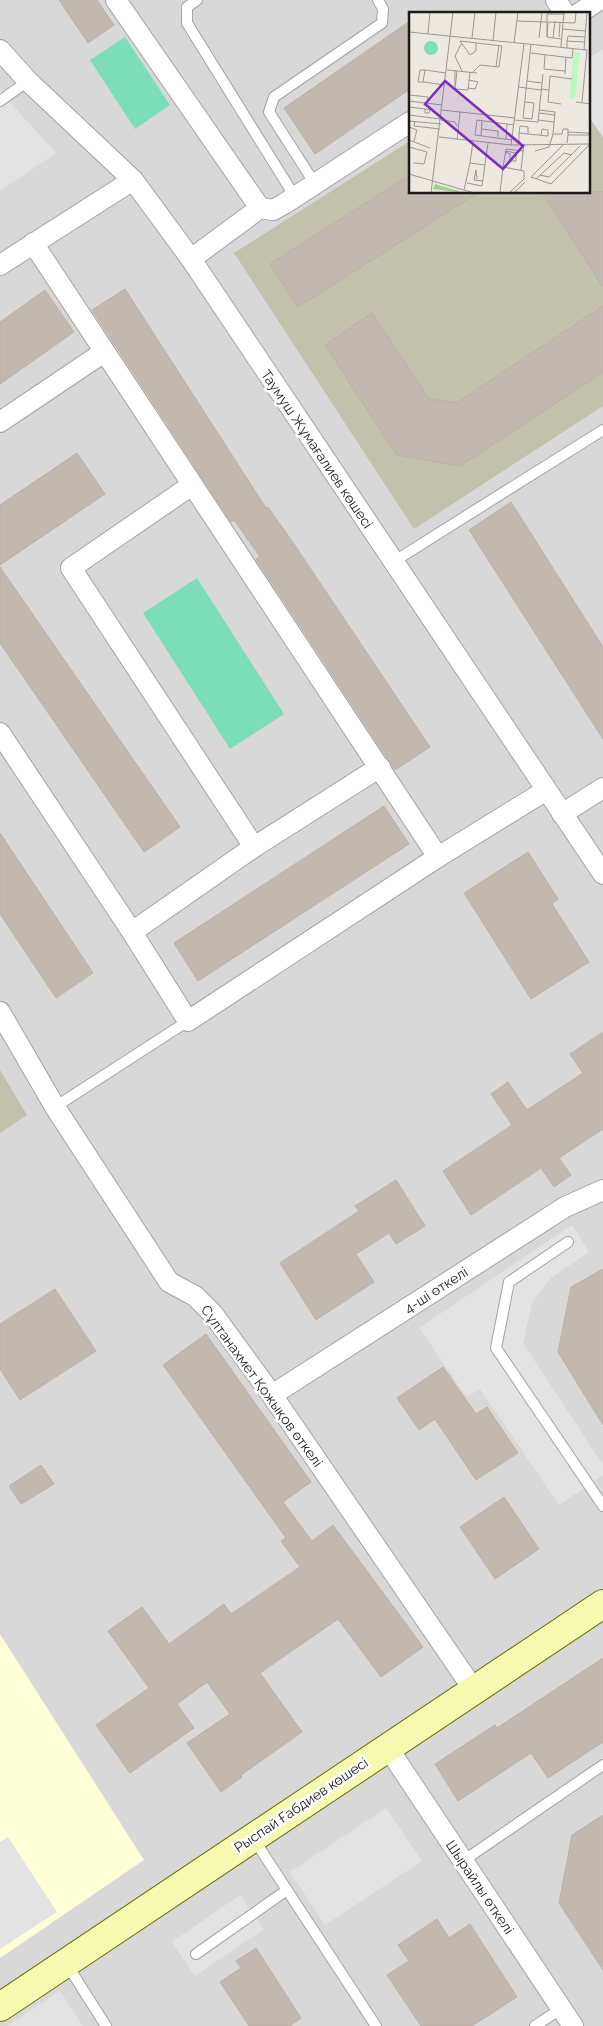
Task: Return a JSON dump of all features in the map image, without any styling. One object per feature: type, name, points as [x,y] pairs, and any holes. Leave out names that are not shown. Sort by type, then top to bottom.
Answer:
[{"type":"street","points":[[116,0],[260,208]]},
{"type":"street","points":[[556,0],[564,12]]},
{"type":"street","points":[[581,12],[599,0]]},
{"type":"street","name":"Таумуш Жұмағалиев көшесі","points":[[0,50],[28,81],[133,180],[191,259],[603,874]]},
{"type":"street","points":[[191,259],[260,208],[273,210],[409,123]]},
{"type":"street","points":[[0,265],[133,180]]},
{"type":"street","points":[[33,243],[438,857]]},
{"type":"street","points":[[0,422],[104,352]]},
{"type":"street","points":[[192,485],[71,568],[254,848]]},
{"type":"street","points":[[0,733],[132,932],[188,1021],[438,857],[545,790]]},
{"type":"street","points":[[132,932],[254,848],[380,767]]},
{"type":"street","points":[[562,814],[603,788]]},
{"type":"street","name":"Сұлтанахмет Қожықов өткелі","points":[[0,1012],[56,1108],[170,1282],[195,1296],[213,1314],[272,1395],[474,1690]]},
{"type":"street","name":"4-ші өткелі","points":[[272,1395],[565,1207],[603,1190]]},
{"type":"street","name":"Рыспай Ғабдиев көшесі","points":[[0,2007],[603,1604]]},
{"type":"street","name":"Шырайлы өткелі","points":[[388,1748],[573,2026]]},
{"type":"lane","points":[[197,0],[187,7],[187,22],[295,197]]},
{"type":"lane","points":[[315,184],[268,112],[274,97],[382,23],[383,9],[378,0]]},
{"type":"lane","points":[[0,101],[28,81]]},
{"type":"lane","points":[[393,562],[603,430]]},
{"type":"lane","points":[[56,1108],[188,1021]]},
{"type":"lane","points":[[568,1242],[509,1282],[496,1348],[603,1506]]},
{"type":"lane","points":[[463,1861],[603,1765]]},
{"type":"lane","points":[[252,1837],[376,2026]]},
{"type":"lane","points":[[196,1954],[287,1890]]},
{"type":"lane","points":[[66,1962],[104,2023],[92,2026]]},
{"type":"lane","points":[[535,2026],[562,2008]]},
{"type":"shaded area","points":[[0,0],[603,0],[603,2026],[0,2026]]},
{"type":"shaded area","points":[[603,49],[603,137],[590,118],[590,57]]},
{"type":"shaded area","points":[[0,91],[56,153],[0,191]]},
{"type":"shaded area","points":[[590,118],[603,137],[603,406],[414,529],[234,253],[409,142],[409,194],[590,194]]},
{"type":"shaded area","points":[[0,1070],[27,1115],[0,1133]]},
{"type":"shaded area","points":[[572,1225],[589,1252],[551,1278],[532,1303],[523,1343],[603,1465],[603,1475],[559,1505],[480,1389],[467,1397],[419,1328]]},
{"type":"shaded area","points":[[0,1634],[144,1860],[0,1958]]},
{"type":"shaded area","points":[[386,1808],[422,1861],[325,1925],[290,1872]]},
{"type":"shaded area","points":[[8,1837],[57,1912],[0,1949],[0,1842]]},
{"type":"shaded area","points":[[240,1895],[264,1929],[195,1976],[172,1942]]},
{"type":"shaded area","points":[[60,1991],[83,2026],[7,2026]]},
{"type":"green space","points":[[125,37],[170,105],[135,129],[90,60]]},
{"type":"green space","points":[[197,578],[284,714],[230,749],[143,613]]},
{"type":"building","points":[[59,0],[97,0],[114,25],[88,43]]},
{"type":"building","points":[[409,22],[409,90],[315,154],[284,108]]},
{"type":"building","points":[[409,176],[409,194],[476,194],[298,307],[270,264]]},
{"type":"building","points":[[590,192],[603,192],[603,287],[543,194],[590,194]]},
{"type":"building","points":[[125,289],[266,508],[268,507],[294,544],[430,747],[395,770],[256,559],[260,557],[234,520],[231,522],[92,310]]},
{"type":"building","points":[[45,290],[74,332],[0,384],[0,322]]},
{"type":"building","points":[[603,306],[603,372],[460,466],[397,455],[325,345],[372,313],[429,399],[457,403]]},
{"type":"building","points":[[77,453],[105,494],[0,565],[0,505]]},
{"type":"building","points":[[511,502],[603,647],[603,739],[469,530]]},
{"type":"building","points":[[0,567],[180,827],[144,852],[0,643]]},
{"type":"building","points":[[384,806],[409,844],[198,981],[174,943]]},
{"type":"building","points":[[0,833],[93,973],[56,998],[0,914]]},
{"type":"building","points":[[528,852],[558,899],[552,904],[589,962],[531,999],[464,893]]},
{"type":"building","points":[[603,1032],[603,1129],[559,1158],[571,1175],[554,1187],[541,1168],[471,1215],[443,1171],[512,1125],[491,1094],[508,1082],[527,1110],[583,1073],[570,1054]]},
{"type":"building","points":[[396,1180],[425,1226],[396,1244],[389,1233],[356,1254],[374,1282],[316,1320],[280,1263],[359,1211],[355,1206]]},
{"type":"building","points":[[603,1269],[603,1425],[558,1352],[571,1287]]},
{"type":"building","points":[[55,1289],[96,1351],[20,1400],[0,1369],[0,1324]]},
{"type":"building","points":[[206,1334],[311,1482],[283,1502],[312,1541],[333,1525],[423,1647],[381,1677],[338,1619],[260,1673],[302,1732],[241,1775],[242,1777],[221,1792],[187,1743],[230,1714],[207,1682],[177,1704],[194,1728],[130,1773],[96,1725],[149,1688],[108,1631],[142,1607],[169,1644],[224,1604],[231,1614],[300,1567],[281,1541],[286,1538],[163,1365]]},
{"type":"building","points":[[443,1367],[476,1414],[487,1407],[518,1453],[476,1480],[435,1419],[419,1430],[397,1398]]},
{"type":"building","points":[[41,1465],[54,1484],[21,1504],[9,1486]]},
{"type":"building","points":[[504,1497],[539,1549],[495,1579],[460,1527]]},
{"type":"building","points":[[603,1658],[603,1742],[548,1778],[531,1753],[458,1801],[435,1764],[495,1725],[497,1728]]},
{"type":"building","points":[[603,1815],[603,1970],[559,1903],[572,1835]]},
{"type":"building","points":[[437,1919],[449,1938],[470,1924],[517,1997],[472,2026],[421,2026],[387,1975],[409,1961],[398,1945]]},
{"type":"building","points":[[256,1948],[301,2018],[290,2026],[249,2026],[220,1982],[241,1968],[236,1961]]}]
